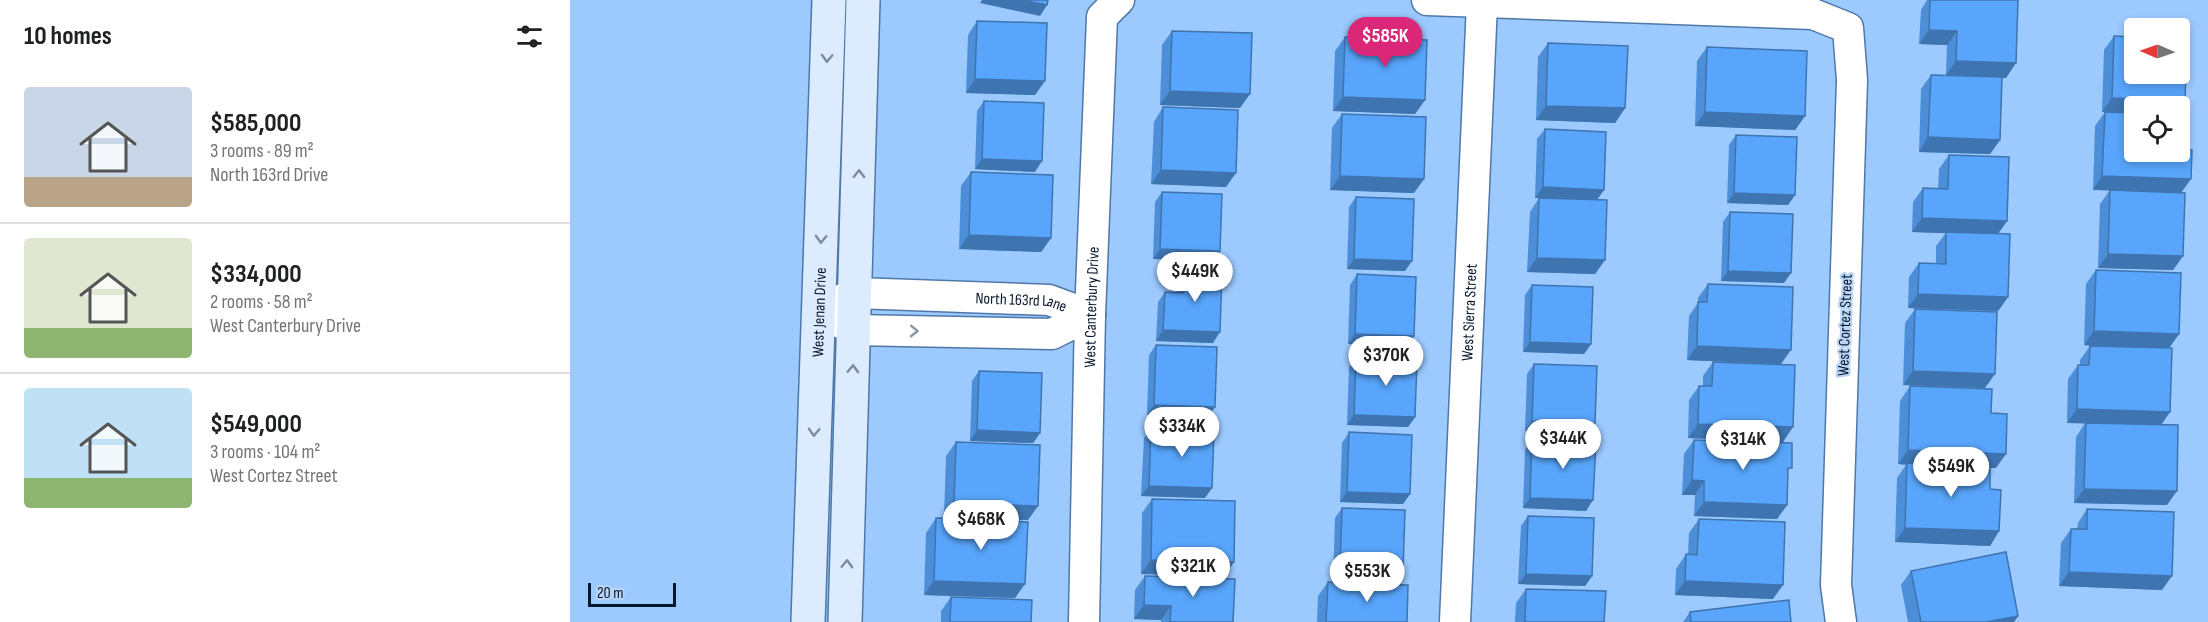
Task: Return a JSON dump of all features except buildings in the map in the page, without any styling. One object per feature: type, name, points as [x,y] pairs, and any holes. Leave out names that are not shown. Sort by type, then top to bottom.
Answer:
[{"type":"street","name":"West Jenan Drive","points":[[808,622],[829,0]]},
{"type":"street","points":[[844,622],[856,293],[863,0]]},
{"type":"street","name":"West Canterbury Drive","points":[[1084,622],[1089,315],[1102,17],[1119,0]]},
{"type":"street","points":[[1427,0],[1482,3]]},
{"type":"street","name":"West Cortez Street","points":[[1482,3],[1813,14],[1848,28],[1851,80],[1836,585],[1841,622]]},
{"type":"street","name":"West Sierra Street","points":[[1455,622],[1482,3]]},
{"type":"street","name":"North 163rd Lane","points":[[819,311],[856,293],[1049,300],[1089,315]]},
{"type":"street","name":"North 163rd Lane","points":[[819,311],[854,330],[1052,334],[1089,315]]}]
